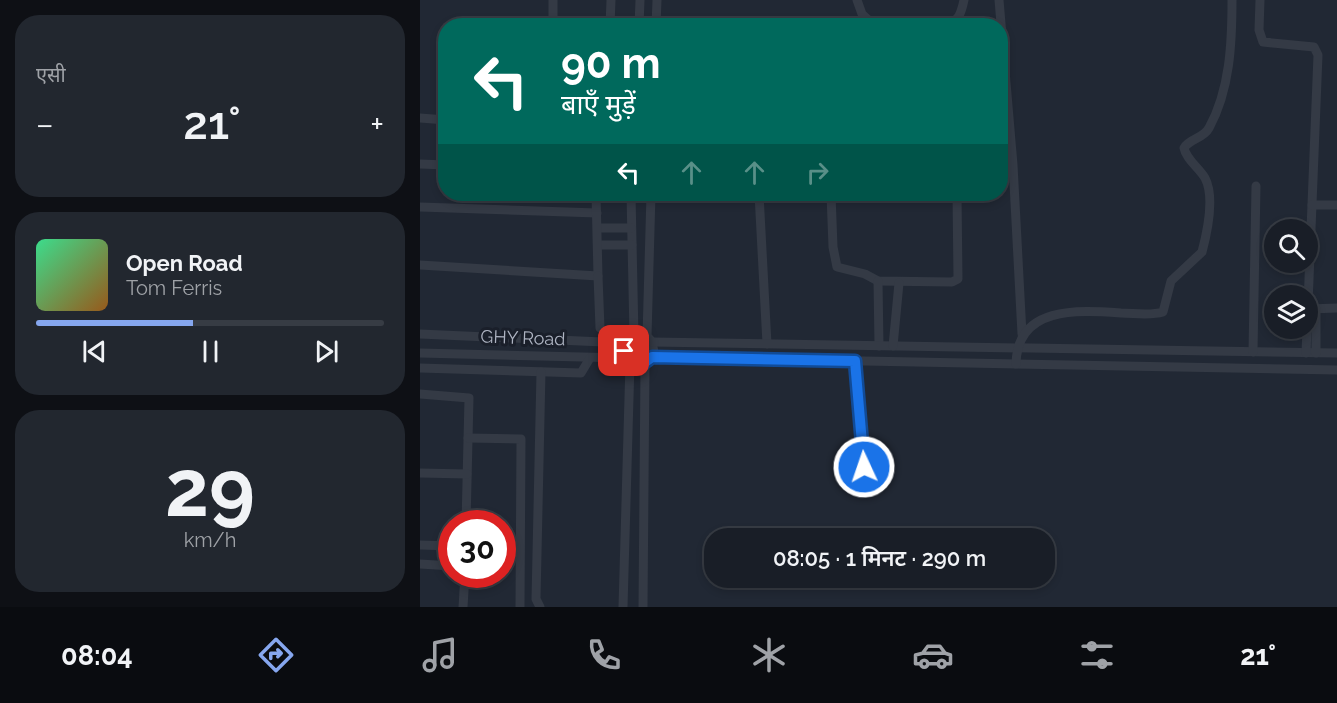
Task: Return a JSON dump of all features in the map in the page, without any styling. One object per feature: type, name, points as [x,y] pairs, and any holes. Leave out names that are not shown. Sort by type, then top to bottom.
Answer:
[{"type":"street","points":[[553,0],[553,18]]},
{"type":"street","points":[[610,18],[611,0]]},
{"type":"street","points":[[639,18],[640,0]]},
{"type":"street","points":[[656,18],[657,0]]},
{"type":"street","points":[[857,0],[862,14],[866,18]]},
{"type":"street","points":[[958,18],[961,15],[964,0]]},
{"type":"street","points":[[999,0],[1001,18]]},
{"type":"street","points":[[1016,364],[1016,348],[1022,334],[1036,321],[1062,314],[1097,311],[1160,313],[1165,309],[1171,281],[1202,252],[1209,191],[1206,179],[1185,154],[1184,148],[1206,133],[1212,121],[1229,66],[1232,0]]},
{"type":"street","points":[[1260,0],[1258,30],[1263,42],[1314,47],[1318,56],[1311,285]]},
{"type":"street","points":[[1008,106],[1022,334]]},
{"type":"street","points":[[420,118],[438,119]]},
{"type":"street","points":[[420,164],[438,165]]},
{"type":"street","points":[[1253,352],[1256,186]]},
{"type":"street","points":[[596,201],[599,228],[600,328]]},
{"type":"street","points":[[631,201],[634,336]]},
{"type":"street","points":[[643,607],[651,201]]},
{"type":"street","points":[[759,201],[767,344]]},
{"type":"street","points":[[831,201],[835,264],[841,269],[865,274],[878,281],[899,283],[952,282],[958,279],[957,201]]},
{"type":"street","points":[[1312,205],[1337,205]]},
{"type":"street","points":[[420,207],[597,213]]},
{"type":"street","points":[[599,228],[632,228]]},
{"type":"street","points":[[598,245],[632,245]]},
{"type":"street","points":[[420,265],[598,276]]},
{"type":"street","points":[[878,281],[879,346]]},
{"type":"street","points":[[893,346],[899,283]]},
{"type":"street","points":[[1318,307],[1337,308]]},
{"type":"street","name":"GHY Road","points":[[420,334],[626,343]]},
{"type":"street","points":[[634,336],[649,339],[767,344],[1337,353]]},
{"type":"street","points":[[622,606],[626,343],[634,336]]},
{"type":"street","points":[[1309,339],[1311,353]]},
{"type":"street","points":[[1311,339],[1311,353]]},
{"type":"street","name":"GHY Road","points":[[420,353],[627,361],[855,361],[1337,370]]},
{"type":"street","points":[[420,368],[580,373],[590,358]]},
{"type":"street","points":[[848,471],[863,468],[865,462],[857,411],[855,361]]},
{"type":"street","points":[[540,607],[536,599],[541,372]]},
{"type":"street","points":[[420,394],[468,397],[466,510]]},
{"type":"street","points":[[468,438],[521,439],[520,607]]},
{"type":"street","points":[[420,473],[467,474]]},
{"type":"street","points":[[420,545],[438,546]]},
{"type":"street","points":[[420,564],[438,565]]},
{"type":"street","points":[[463,607],[464,588]]},
{"type":"route","points":[[624,351],[627,361],[640,366],[650,361],[652,357],[855,361],[857,411],[862,434],[864,467]]}]
